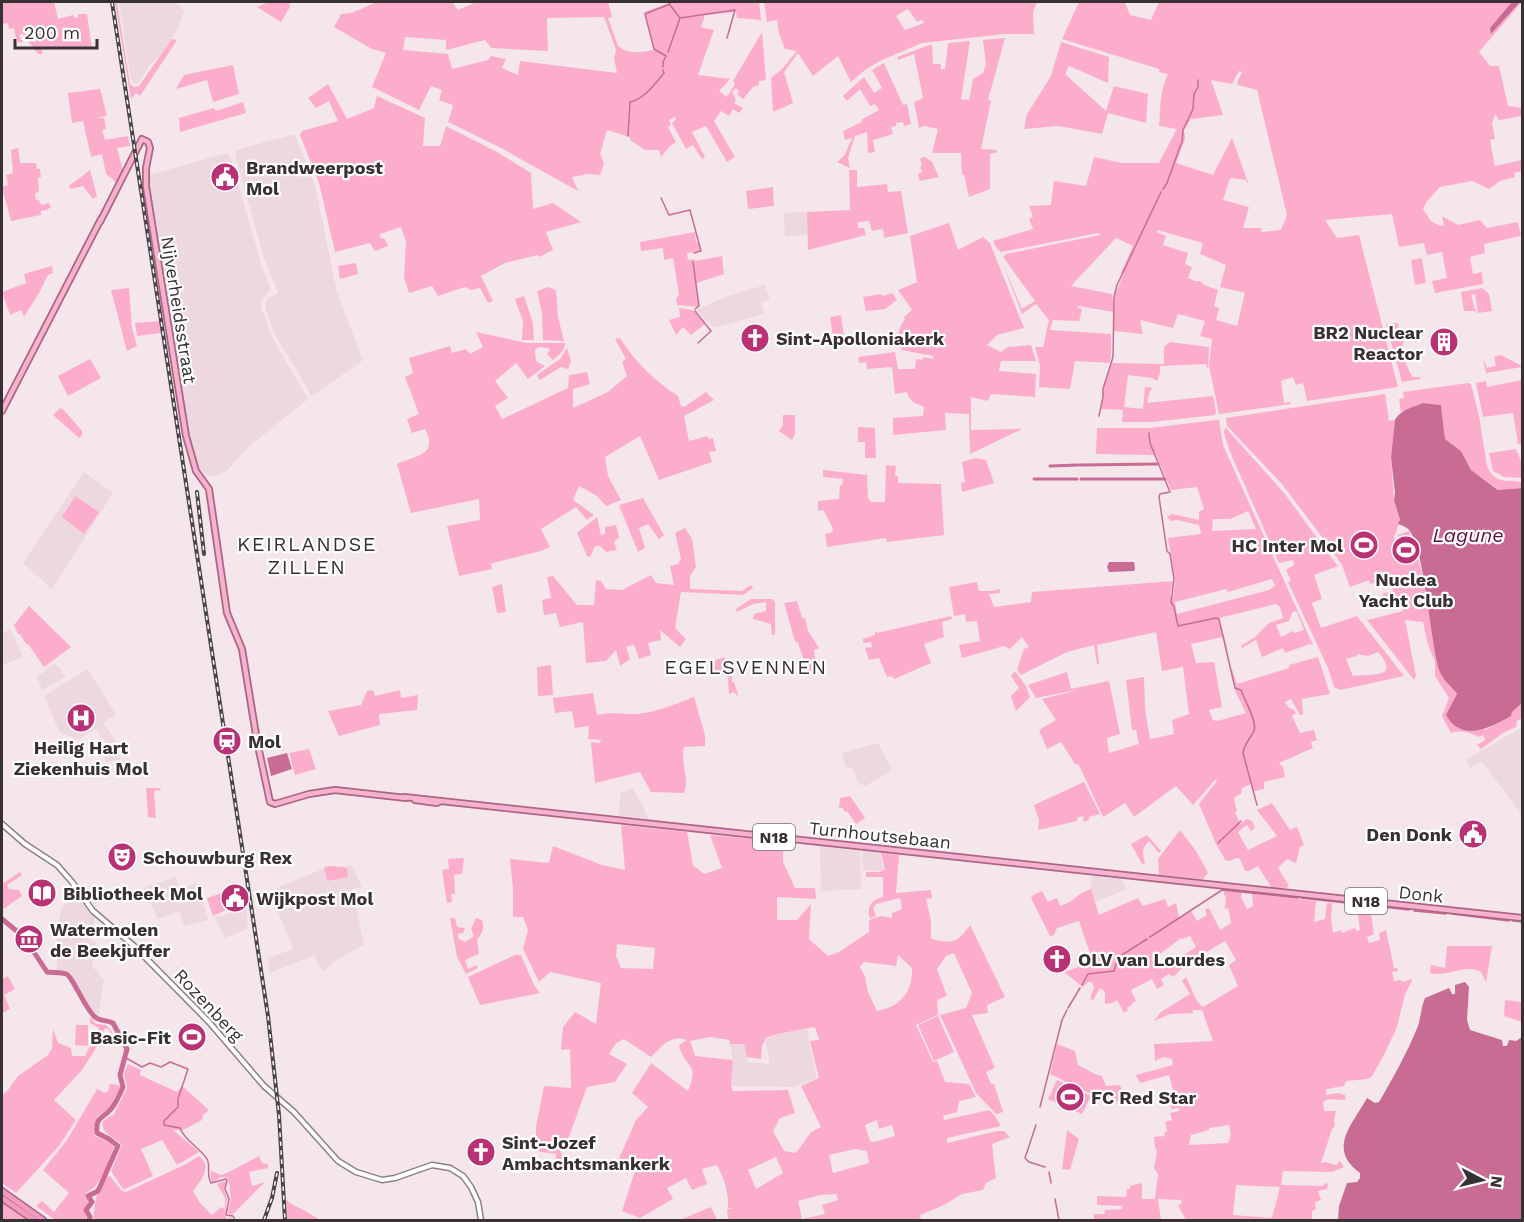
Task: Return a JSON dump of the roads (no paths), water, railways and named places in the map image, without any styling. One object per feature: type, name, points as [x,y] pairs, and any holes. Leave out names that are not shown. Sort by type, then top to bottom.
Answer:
[{"type":"highway","points":[[2,1191],[43,1221]]},
{"type":"highway","points":[[2,1198],[34,1221]]},
{"type":"main road","name":"Nijverheidsstraat","points":[[2,411],[142,139],[150,148],[146,168],[146,186],[186,436],[196,471],[207,484],[210,492],[227,612],[243,653],[258,748],[271,803]]},
{"type":"main road","name":"Turnhoutsebaan","points":[[271,803],[335,790],[437,803],[441,801],[1209,884]]},
{"type":"main road","name":"Rozenberg","points":[[2,824],[25,844],[52,861],[76,887],[93,911],[134,946],[224,1037],[270,1093],[294,1112],[339,1161],[366,1177],[378,1180],[390,1179],[435,1165],[446,1166],[463,1176],[474,1192],[481,1221]]},
{"type":"main road","name":"Donk","points":[[1209,884],[1522,918]]},
{"type":"water","points":[[1512,2],[1520,2],[1491,34],[1490,28]]},
{"type":"water","name":"Lagune","points":[[1423,403],[1441,405],[1445,439],[1461,451],[1471,470],[1498,490],[1522,488],[1522,703],[1512,712],[1511,716],[1494,725],[1477,730],[1460,729],[1446,715],[1457,694],[1440,672],[1418,553],[1413,537],[1407,528],[1398,524],[1400,520],[1394,500],[1391,457],[1395,420],[1403,411]]},
{"type":"water","points":[[1109,562],[1134,562],[1135,569],[1134,571],[1109,572],[1107,567]]},
{"type":"water","points":[[287,753],[292,769],[271,776],[267,758]]},
{"type":"water","points":[[1465,982],[1469,987],[1467,1020],[1470,1030],[1502,1040],[1503,1046],[1507,1046],[1509,1040],[1516,1041],[1522,1037],[1522,1220],[1338,1220],[1339,1206],[1347,1183],[1357,1182],[1360,1178],[1360,1173],[1350,1164],[1345,1155],[1345,1137],[1349,1127],[1367,1098],[1375,1103],[1379,1102],[1414,1036],[1425,998],[1449,988],[1452,994],[1455,994],[1455,985]]},
{"type":"waterway","points":[[663,67],[666,56],[654,49],[645,14],[670,4],[668,2]]},
{"type":"waterway","points":[[668,52],[680,18],[670,5]]},
{"type":"waterway","points":[[680,18],[735,10],[727,38]]},
{"type":"waterway","points":[[628,136],[630,102],[640,98],[649,90],[664,73],[663,70]]},
{"type":"waterway","points":[[1182,143],[1183,130],[1193,109],[1198,80]]},
{"type":"waterway","points":[[1163,189],[1181,144]]},
{"type":"waterway","points":[[1099,416],[1103,389],[1113,357],[1114,297],[1117,285],[1161,192]]},
{"type":"waterway","points":[[661,198],[669,215],[690,210],[701,251],[694,253]]},
{"type":"waterway","points":[[693,262],[699,306],[695,309]]},
{"type":"waterway","points":[[695,311],[711,331],[698,343]]},
{"type":"waterway","points":[[1149,433],[1150,443],[1170,492],[1160,494],[1159,497],[1167,551],[1170,554],[1174,579],[1171,602],[1178,626],[1219,619],[1235,688],[1241,690],[1254,722],[1254,731],[1243,753],[1257,805]]},
{"type":"waterway","points":[[1080,465],[1158,464]]},
{"type":"waterway","points":[[1050,466],[1078,465]]},
{"type":"waterway","points":[[1034,479],[1077,479]]},
{"type":"waterway","points":[[1081,479],[1165,479]]},
{"type":"waterway","points":[[1218,843],[1241,821]]},
{"type":"waterway","points":[[1150,937],[1222,890],[1298,898]]},
{"type":"waterway","points":[[1301,898],[1409,910]]},
{"type":"waterway","points":[[1414,911],[1446,914]]},
{"type":"waterway","points":[[1452,914],[1509,921]]},
{"type":"waterway","points":[[2,919],[24,937],[47,972],[64,973],[69,976],[91,1013],[99,1019],[113,1023],[127,1049],[120,1075],[123,1087],[113,1107],[97,1123],[97,1133],[118,1146],[98,1191],[88,1196],[92,1202],[86,1210],[90,1217],[89,1220]]},
{"type":"waterway","points":[[1513,921],[1522,922]]},
{"type":"waterway","points":[[1082,985],[1088,974],[1114,971],[1122,955],[1147,939]]},
{"type":"waterway","points":[[1068,1008],[1080,988]]},
{"type":"waterway","points":[[1040,1107],[1062,1020],[1067,1010]]},
{"type":"waterway","points":[[126,1058],[142,1067],[150,1063],[161,1067],[170,1062],[188,1069],[178,1099],[178,1107],[164,1121],[164,1125],[180,1128],[185,1137],[204,1155],[208,1162],[211,1183],[227,1180],[225,1189],[229,1199],[226,1215],[233,1216],[235,1220]]},
{"type":"waterway","points":[[1036,1125],[1025,1158],[1029,1162],[1045,1167]]},
{"type":"waterway","points":[[1049,1172],[1051,1183]]},
{"type":"waterway","points":[[1055,1199],[1059,1220]]},
{"type":"railway","points":[[112,2],[268,1016],[279,1115],[285,1220]]},
{"type":"railway","points":[[197,492],[204,554]]},
{"type":"railway","points":[[264,1220],[272,1198],[277,1173]]},
{"type":"place","name":"Brandweerpost Mol","points":[[225,177]]},
{"type":"place","name":"Sint-Apolloniakerk","points":[[755,338]]},
{"type":"place","name":"BR2 Nuclear Reactor","points":[[1444,342]]},
{"type":"place","name":"HC Inter Mol","points":[[1364,545]]},
{"type":"place","name":"Nuclea Yacht Club","points":[[1406,550]]},
{"type":"place","name":"Heilig Hart Ziekenhuis Mol","points":[[81,718]]},
{"type":"place","name":"Mol","points":[[227,741]]},
{"type":"place","name":"Den Donk","points":[[1473,834]]},
{"type":"place","name":"Schouwburg Rex","points":[[122,857]]},
{"type":"place","name":"Bibliotheek Mol","points":[[42,893]]},
{"type":"place","name":"Wijkpost Mol","points":[[235,898]]},
{"type":"place","name":"Watermolen de Beekjuffer","points":[[29,939]]},
{"type":"place","name":"OLV van Lourdes","points":[[1057,959]]},
{"type":"place","name":"Basic-Fit","points":[[192,1037]]},
{"type":"place","name":"FC Red Star","points":[[1070,1097]]},
{"type":"place","name":"Sint-Jozef Ambachtsmankerk","points":[[481,1152]]},
{"type":"district","name":"KEIRLANDSE ZILLEN","points":[[307,556]]},
{"type":"district","name":"EGELSVENNEN","points":[[746,667]]}]
